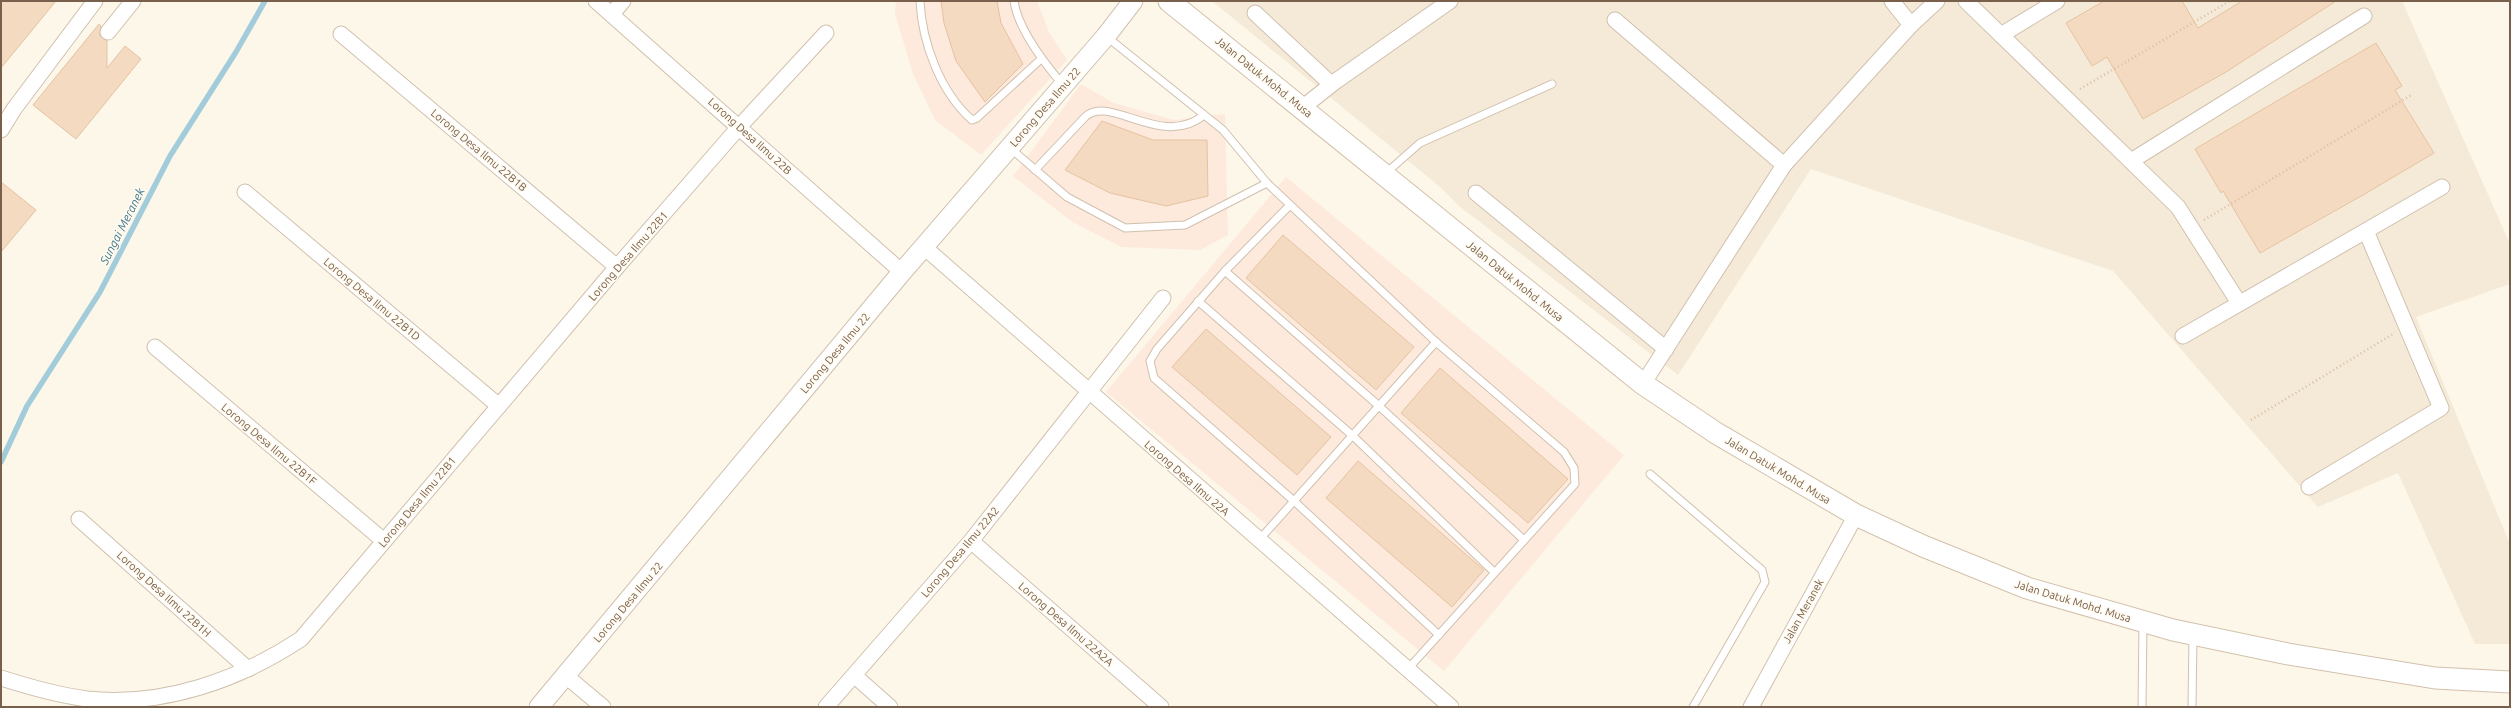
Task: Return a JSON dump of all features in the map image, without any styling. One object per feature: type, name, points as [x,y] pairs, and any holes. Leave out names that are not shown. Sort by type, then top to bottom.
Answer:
[{"type":"main road","name":"Jalan Datuk Mohd. Musa","points":[[1169,1],[1643,384],[1716,433],[1856,515],[2010,582],[2070,602],[2193,635],[2389,672],[2435,678],[2510,682]]},
{"type":"street","points":[[1,140],[3,133],[1,131],[14,109],[95,1]]},
{"type":"street","points":[[108,32],[134,1]]},
{"type":"street","name":"Lorong Desa Ilmu 22B","points":[[596,1],[740,126],[902,272]]},
{"type":"street","points":[[612,14],[623,1]]},
{"type":"street","name":"Lorong Desa Ilmu 22","points":[[539,707],[902,272],[1106,36],[1133,1]]},
{"type":"street","points":[[1302,108],[1332,84],[1450,1]]},
{"type":"street","points":[[1892,1],[1911,25]]},
{"type":"street","points":[[1643,384],[1784,165],[1911,25],[1936,1]]},
{"type":"street","points":[[1966,1],[2178,207],[2240,303]]},
{"type":"street","points":[[2001,35],[2057,1]]},
{"type":"street","points":[[1255,13],[1332,84]]},
{"type":"street","points":[[2131,161],[2364,16]]},
{"type":"street","points":[[1615,20],[1784,165]]},
{"type":"street","name":"Lorong Desa Ilmu 22B1","points":[[1,678],[63,695],[108,700],[130,700],[168,696],[248,669],[301,638],[740,126],[826,33]]},
{"type":"street","name":"Lorong Desa Ilmu 22B1B","points":[[341,34],[618,267]]},
{"type":"street","points":[[2183,336],[2442,187]]},
{"type":"street","name":"Lorong Desa Ilmu 22B1D","points":[[245,192],[499,406]]},
{"type":"street","points":[[1476,193],[1666,349]]},
{"type":"street","points":[[2309,487],[2441,408],[2366,230]]},
{"type":"street","name":"Lorong Desa Ilmu 22A","points":[[924,247],[1451,707]]},
{"type":"street","name":"Lorong Desa Ilmu 22A2","points":[[826,707],[855,676],[971,541],[1090,393],[1163,298]]},
{"type":"street","name":"Lorong Desa Ilmu 22B1F","points":[[155,347],[384,541]]},
{"type":"street","name":"Jalan Meranek","points":[[1751,707],[1856,515]]},
{"type":"street","name":"Lorong Desa Ilmu 22B1H","points":[[80,519],[248,669]]},
{"type":"street","name":"Lorong Desa Ilmu 22A2A","points":[[971,541],[1161,707]]},
{"type":"street","points":[[566,676],[602,707]]},
{"type":"street","points":[[855,676],[890,707]]},
{"type":"lane","points":[[920,1],[923,29],[940,76],[960,108],[972,120],[977,118],[1041,59]]},
{"type":"lane","points":[[1014,1],[1016,12],[1041,59],[1063,85]]},
{"type":"lane","points":[[1106,36],[1223,130],[1267,183],[1436,342],[1564,452],[1574,468],[1575,484],[1407,670]]},
{"type":"lane","points":[[1384,175],[1420,142],[1552,84]]},
{"type":"lane","points":[[1035,170],[1089,113],[1094,111],[1104,111],[1159,126],[1173,128],[1186,126],[1204,115]]},
{"type":"lane","points":[[1009,148],[1068,197],[1125,228],[1185,225],[1267,183]]},
{"type":"lane","points":[[1290,205],[1224,271],[1157,349],[1150,361],[1154,378],[1294,501],[1439,635]]},
{"type":"lane","points":[[1224,271],[1379,406],[1524,540]]},
{"type":"lane","points":[[1198,301],[1353,436],[1494,572]]},
{"type":"lane","points":[[1260,540],[1436,342]]},
{"type":"lane","points":[[1650,474],[1762,570],[1765,582],[1693,707]]},
{"type":"lane","points":[[2142,707],[2143,622]]},
{"type":"lane","points":[[2192,707],[2193,635]]},
{"type":"path","points":[[2066,98],[2230,1]]},
{"type":"path","points":[[2192,227],[2413,94]]},
{"type":"path","points":[[2251,420],[2406,326]]},
{"type":"shaded area","points":[[896,1],[1037,1],[1049,32],[1067,60],[981,155],[935,120],[913,74],[895,14]]},
{"type":"shaded area","points":[[1212,1],[2402,1],[2510,244],[2510,284],[2416,317],[2510,544],[2510,644],[2475,644],[2398,473],[2318,507],[2113,271],[1811,169],[1678,375],[1459,206],[1439,186]]},
{"type":"shaded area","points":[[1081,84],[1114,103],[1174,120],[1225,114],[1228,235],[1200,250],[1121,247],[1071,221],[1013,176]]},
{"type":"shaded area","points":[[1286,177],[1624,455],[1444,671],[1106,392]]},
{"type":"building","points":[[1,1],[56,1],[1,68]]},
{"type":"building","points":[[941,1],[997,1],[1001,23],[1023,64],[985,102],[956,61],[944,23]]},
{"type":"building","points":[[2104,1],[2182,1],[2198,28],[2242,1],[2336,1],[2226,72],[2143,119],[2107,57],[2092,66],[2066,23]]},
{"type":"building","points":[[99,24],[101,26],[100,36],[107,41],[107,68],[125,46],[141,59],[76,139],[33,105]]},
{"type":"building","points":[[2376,43],[2402,86],[2395,90],[2434,153],[2260,253],[2223,191],[2221,193],[2195,149]]},
{"type":"building","points":[[1102,121],[1153,140],[1207,140],[1208,196],[1166,206],[1110,193],[1065,170]]},
{"type":"building","points":[[1,182],[36,210],[1,252]]},
{"type":"building","points":[[1283,235],[1414,347],[1376,390],[1246,278]]},
{"type":"building","points":[[1206,329],[1331,437],[1297,475],[1172,367]]},
{"type":"building","points":[[1440,368],[1568,479],[1528,523],[1401,413]]},
{"type":"building","points":[[1358,461],[1484,570],[1452,607],[1326,498]]},
{"type":"waterway","name":"Sungai Meranek","points":[[1,462],[27,406],[100,292],[170,156],[236,52],[265,1]]}]
